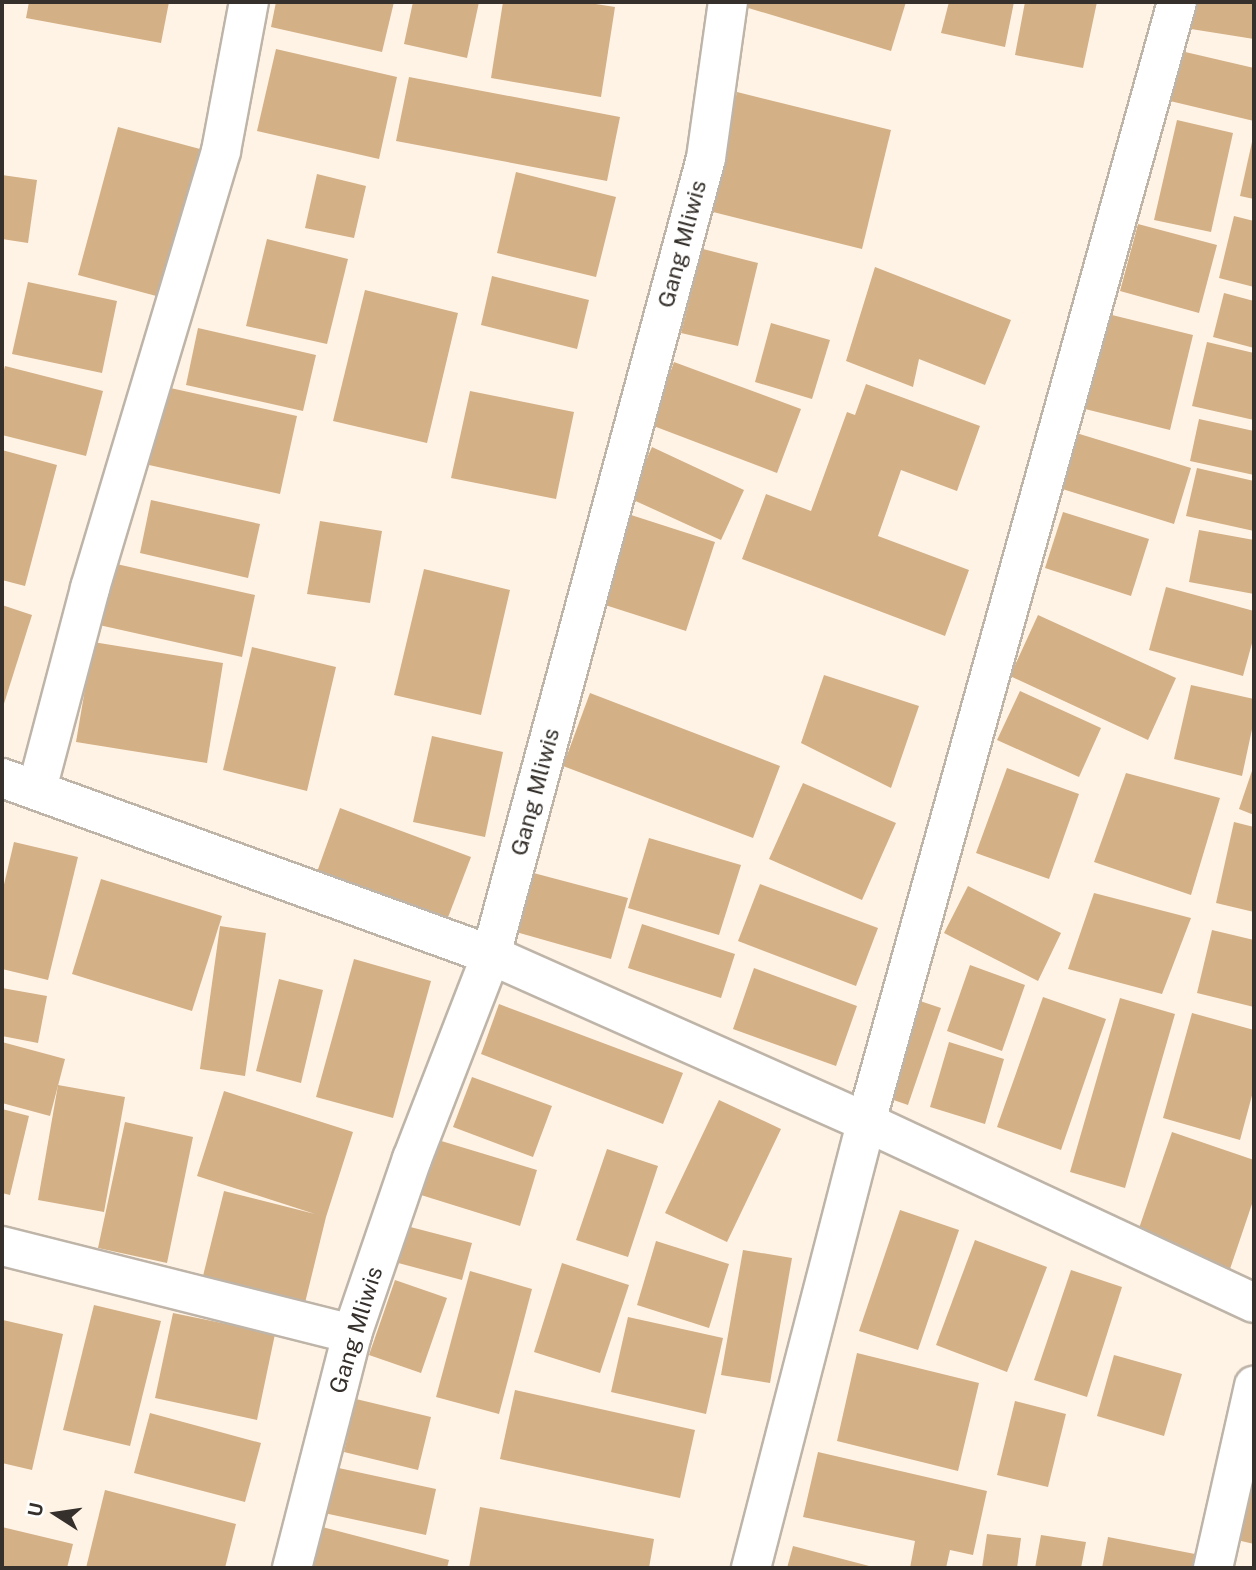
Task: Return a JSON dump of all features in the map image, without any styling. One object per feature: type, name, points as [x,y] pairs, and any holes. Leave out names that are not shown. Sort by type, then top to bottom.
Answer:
[{"type":"street","points":[[248,2],[221,151],[90,588],[20,784],[491,955],[866,1122],[1254,1303]]},
{"type":"street","name":"Gang Mliwis","points":[[292,1568],[352,1334],[412,1159],[491,955],[706,158],[728,2]]},
{"type":"street","points":[[751,1568],[866,1122],[1177,2]]},
{"type":"street","points":[[2,1245],[352,1334]]},
{"type":"street","points":[[1213,1568],[1254,1386]]},
{"type":"building","points":[[29,2],[169,2],[161,43],[26,18]]},
{"type":"building","points":[[276,2],[394,2],[382,52],[271,27]]},
{"type":"building","points":[[413,2],[479,2],[467,58],[404,44]]},
{"type":"building","points":[[503,2],[583,2],[615,7],[601,97],[491,78]]},
{"type":"building","points":[[746,2],[906,2],[891,51],[745,7]]},
{"type":"building","points":[[949,2],[1014,2],[1005,47],[941,33]]},
{"type":"building","points":[[1025,2],[1097,2],[1083,68],[1015,55]]},
{"type":"building","points":[[1195,2],[1254,2],[1254,39],[1191,29]]},
{"type":"building","points":[[276,49],[397,77],[379,159],[257,131]]},
{"type":"building","points":[[1181,51],[1254,68],[1254,121],[1170,101]]},
{"type":"building","points":[[409,77],[620,117],[607,181],[396,141]]},
{"type":"building","points":[[737,92],[891,130],[862,249],[709,211]]},
{"type":"building","points":[[1177,120],[1233,133],[1211,232],[1154,220]]},
{"type":"building","points":[[118,127],[200,149],[160,297],[78,275]]},
{"type":"building","points":[[1254,133],[1254,199],[1240,196]]},
{"type":"building","points":[[516,172],[616,197],[596,277],[497,253]]},
{"type":"building","points":[[317,174],[366,186],[354,238],[305,228]]},
{"type":"building","points":[[2,175],[37,180],[28,243],[2,239]]},
{"type":"building","points":[[1234,216],[1254,221],[1254,287],[1219,278]]},
{"type":"building","points":[[1138,224],[1217,245],[1199,313],[1120,291]]},
{"type":"building","points":[[267,239],[348,259],[327,344],[246,326]]},
{"type":"building","points":[[703,249],[758,263],[738,346],[681,333]]},
{"type":"building","points":[[875,267],[1011,320],[985,385],[919,359],[913,387],[846,361]]},
{"type":"building","points":[[492,276],[589,300],[577,349],[481,325]]},
{"type":"building","points":[[28,282],[117,301],[102,373],[12,354]]},
{"type":"building","points":[[365,290],[458,313],[427,443],[333,421]]},
{"type":"building","points":[[1224,293],[1254,301],[1254,348],[1213,337]]},
{"type":"building","points":[[1108,314],[1193,335],[1170,430],[1085,409]]},
{"type":"building","points":[[771,323],[830,340],[812,399],[755,382]]},
{"type":"building","points":[[198,328],[316,355],[303,411],[186,385]]},
{"type":"building","points":[[1207,342],[1254,353],[1254,420],[1192,406]]},
{"type":"building","points":[[674,362],[801,409],[777,473],[651,425]]},
{"type":"building","points":[[5,366],[103,391],[86,456],[2,435],[2,378]]},
{"type":"building","points":[[866,384],[980,426],[957,491],[901,470],[878,536],[969,570],[945,636],[742,559],[766,494],[811,511],[847,412],[855,415]]},
{"type":"building","points":[[166,387],[297,416],[280,494],[149,465]]},
{"type":"building","points":[[470,391],[574,412],[556,499],[451,478]]},
{"type":"building","points":[[1199,419],[1254,431],[1254,475],[1190,461]]},
{"type":"building","points":[[1073,432],[1191,468],[1174,524],[1056,487]]},
{"type":"building","points":[[652,447],[744,490],[721,540],[629,498]]},
{"type":"building","points":[[2,450],[57,465],[25,586],[2,580]]},
{"type":"building","points":[[1197,468],[1254,481],[1254,531],[1186,516]]},
{"type":"building","points":[[151,500],[260,524],[248,578],[140,553]]},
{"type":"building","points":[[1063,512],[1149,539],[1131,596],[1045,568]]},
{"type":"building","points":[[628,514],[715,542],[686,631],[599,603]]},
{"type":"building","points":[[320,521],[382,531],[370,603],[307,594]]},
{"type":"building","points":[[1199,530],[1254,540],[1254,594],[1189,582]]},
{"type":"building","points":[[112,563],[255,595],[242,657],[99,625]]},
{"type":"building","points":[[424,569],[510,590],[481,715],[394,695]]},
{"type":"building","points":[[1166,587],[1254,611],[1254,636],[1243,676],[1149,650]]},
{"type":"building","points":[[2,605],[32,615],[2,710]]},
{"type":"building","points":[[1038,615],[1176,678],[1148,740],[1010,676]]},
{"type":"building","points":[[93,642],[223,663],[207,763],[76,742]]},
{"type":"building","points":[[252,647],[336,667],[307,791],[223,770]]},
{"type":"building","points":[[824,675],[919,706],[891,788],[801,743]]},
{"type":"building","points":[[1191,685],[1254,699],[1254,720],[1242,776],[1174,759]]},
{"type":"building","points":[[1020,691],[1101,728],[1079,777],[997,740]]},
{"type":"building","points":[[590,693],[780,766],[753,838],[563,766]]},
{"type":"building","points":[[432,736],[503,752],[485,837],[413,822]]},
{"type":"building","points":[[1254,765],[1254,815],[1239,809]]},
{"type":"building","points":[[1007,768],[1079,794],[1049,879],[976,853]]},
{"type":"building","points":[[1126,773],[1220,798],[1191,895],[1094,862]]},
{"type":"building","points":[[803,783],[896,823],[862,900],[769,859]]},
{"type":"building","points":[[340,808],[471,857],[447,920],[317,872]]},
{"type":"building","points":[[1234,822],[1254,827],[1254,912],[1216,903]]},
{"type":"building","points":[[649,838],[741,865],[719,935],[628,908]]},
{"type":"building","points":[[14,842],[78,857],[48,980],[2,969],[2,893]]},
{"type":"building","points":[[526,871],[628,898],[611,959],[509,930]]},
{"type":"building","points":[[101,879],[222,916],[192,1011],[72,974]]},
{"type":"building","points":[[760,884],[878,928],[856,986],[738,941]]},
{"type":"building","points":[[968,886],[1061,933],[1038,981],[944,933]]},
{"type":"building","points":[[1094,893],[1191,918],[1162,994],[1068,969]]},
{"type":"building","points":[[642,924],[735,954],[721,998],[628,968]]},
{"type":"building","points":[[220,926],[266,933],[245,1076],[200,1069]]},
{"type":"building","points":[[1212,930],[1254,940],[1254,1007],[1197,993]]},
{"type":"building","points":[[354,959],[431,981],[393,1118],[316,1097]]},
{"type":"building","points":[[970,965],[1025,985],[1002,1051],[947,1031]]},
{"type":"building","points":[[754,968],[857,1006],[836,1066],[733,1029]]},
{"type":"building","points":[[279,979],[323,990],[301,1083],[256,1071]]},
{"type":"building","points":[[2,988],[47,996],[38,1043],[2,1036]]},
{"type":"building","points":[[1043,997],[1106,1019],[1061,1150],[997,1127]]},
{"type":"building","points":[[911,998],[941,1008],[908,1105],[879,1095]]},
{"type":"building","points":[[1120,998],[1175,1014],[1125,1188],[1070,1172]]},
{"type":"building","points":[[499,1004],[683,1073],[663,1124],[481,1054]]},
{"type":"building","points":[[1192,1013],[1254,1030],[1254,1088],[1240,1140],[1163,1118]]},
{"type":"building","points":[[2,1042],[65,1059],[50,1116],[2,1103]]},
{"type":"building","points":[[949,1042],[1004,1059],[985,1124],[930,1107]]},
{"type":"building","points":[[472,1077],[552,1106],[533,1157],[453,1127]]},
{"type":"building","points":[[58,1085],[125,1097],[104,1212],[38,1200]]},
{"type":"building","points":[[224,1091],[353,1132],[326,1217],[303,1311],[201,1284],[224,1191],[315,1214],[197,1176]]},
{"type":"building","points":[[719,1100],[781,1129],[727,1242],[665,1213]]},
{"type":"building","points":[[2,1109],[29,1116],[10,1195],[2,1193]]},
{"type":"building","points":[[125,1122],[193,1137],[167,1263],[98,1248]]},
{"type":"building","points":[[1172,1132],[1254,1160],[1254,1198],[1229,1272],[1135,1240]]},
{"type":"building","points":[[438,1140],[537,1170],[520,1226],[421,1195]]},
{"type":"building","points":[[607,1149],[658,1166],[628,1257],[576,1240]]},
{"type":"building","points":[[900,1210],[959,1230],[918,1350],[859,1331]]},
{"type":"building","points":[[395,1223],[472,1243],[462,1280],[387,1260]]},
{"type":"building","points":[[975,1240],[1047,1267],[1007,1372],[936,1345]]},
{"type":"building","points":[[656,1241],[729,1264],[709,1328],[637,1305]]},
{"type":"building","points":[[743,1250],[792,1258],[770,1383],[721,1375]]},
{"type":"building","points":[[562,1263],[629,1285],[600,1373],[534,1352]]},
{"type":"building","points":[[1071,1270],[1122,1287],[1087,1397],[1034,1380]]},
{"type":"building","points":[[470,1271],[532,1289],[499,1414],[436,1397]]},
{"type":"building","points":[[395,1280],[447,1298],[421,1373],[369,1355]]},
{"type":"building","points":[[94,1305],[161,1321],[130,1446],[63,1430]]},
{"type":"building","points":[[173,1313],[275,1334],[257,1420],[155,1398]]},
{"type":"building","points":[[628,1317],[723,1338],[706,1414],[611,1392]]},
{"type":"building","points":[[3,1320],[63,1334],[32,1470],[2,1463]]},
{"type":"building","points":[[857,1353],[979,1383],[958,1471],[837,1441]]},
{"type":"building","points":[[1114,1355],[1182,1374],[1164,1436],[1097,1416]]},
{"type":"building","points":[[515,1390],[695,1430],[680,1498],[500,1459]]},
{"type":"building","points":[[356,1399],[431,1417],[418,1470],[344,1452]]},
{"type":"building","points":[[1015,1401],[1066,1414],[1048,1487],[997,1475]]},
{"type":"building","points":[[150,1413],[261,1443],[245,1502],[134,1473]]},
{"type":"building","points":[[818,1452],[987,1491],[973,1555],[950,1550],[946,1568],[910,1568],[915,1541],[803,1517]]},
{"type":"building","points":[[334,1467],[436,1489],[426,1535],[324,1513]]},
{"type":"building","points":[[1251,1479],[1254,1480],[1254,1544],[1237,1540]]},
{"type":"building","points":[[105,1490],[236,1524],[225,1568],[86,1568]]},
{"type":"building","points":[[480,1507],[654,1539],[649,1568],[469,1568]]},
{"type":"building","points":[[307,1523],[449,1560],[447,1568],[295,1568]]},
{"type":"building","points":[[2,1527],[73,1544],[67,1568],[2,1568]]},
{"type":"building","points":[[987,1534],[1021,1538],[1017,1568],[982,1568]]},
{"type":"building","points":[[1041,1535],[1086,1542],[1081,1568],[1035,1568]]},
{"type":"building","points":[[1108,1537],[1195,1554],[1192,1568],[1102,1568]]},
{"type":"building","points":[[793,1546],[873,1567],[873,1568],[787,1568]]}]
